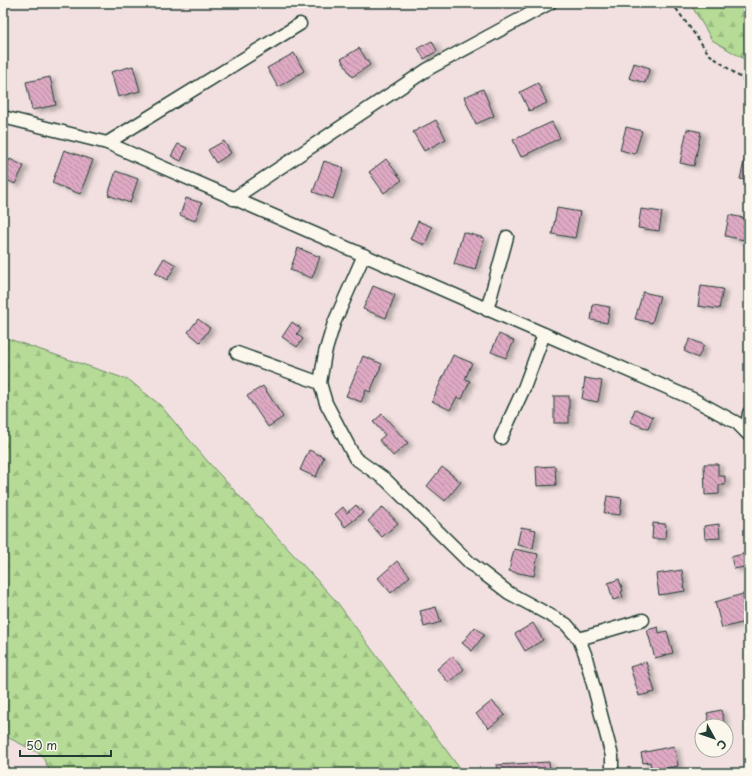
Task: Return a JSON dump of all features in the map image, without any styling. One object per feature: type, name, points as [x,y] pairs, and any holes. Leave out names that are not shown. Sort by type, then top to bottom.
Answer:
[{"type":"street","points":[[233,199],[428,69],[550,3]]},
{"type":"street","points":[[107,144],[300,24]]},
{"type":"street","points":[[3,117],[107,144],[693,399],[737,423],[748,433]]},
{"type":"street","points":[[487,310],[506,237]]},
{"type":"street","points":[[364,255],[334,323],[325,353],[320,384],[326,403],[355,458],[386,480],[470,563],[509,594],[566,624],[579,640],[585,654],[612,756],[612,773]]},
{"type":"street","points":[[501,438],[524,388],[544,334]]},
{"type":"street","points":[[237,353],[320,384]]},
{"type":"street","points":[[748,433],[749,414]]},
{"type":"street","points":[[579,640],[643,620]]},
{"type":"path","points":[[672,3],[709,54],[749,84]]},
{"type":"green space","points":[[690,3],[749,3],[749,62],[712,40]]},
{"type":"green space","points":[[3,337],[129,380],[160,405],[209,463],[337,602],[463,773],[51,773],[41,754],[3,735]]},
{"type":"building","points":[[432,41],[437,51],[424,59],[418,48]]},
{"type":"building","points":[[359,48],[370,65],[352,77],[341,59]]},
{"type":"building","points":[[294,53],[304,71],[278,87],[267,68]]},
{"type":"building","points":[[634,63],[650,68],[645,83],[629,78]]},
{"type":"building","points":[[133,66],[140,91],[118,97],[111,72]]},
{"type":"building","points":[[50,77],[56,105],[32,110],[26,82]]},
{"type":"building","points":[[538,83],[547,103],[529,111],[520,92]]},
{"type":"building","points":[[483,89],[494,116],[476,124],[464,97]]},
{"type":"building","points":[[436,120],[446,139],[424,151],[413,132]]},
{"type":"building","points":[[552,122],[560,138],[521,157],[513,140]]},
{"type":"building","points":[[626,127],[642,131],[635,154],[620,150]]},
{"type":"building","points":[[687,129],[701,132],[694,166],[680,163]]},
{"type":"building","points":[[224,141],[231,153],[216,163],[208,150]]},
{"type":"building","points":[[178,144],[187,148],[181,161],[171,156]]},
{"type":"building","points":[[749,145],[749,181],[740,179]]},
{"type":"building","points":[[64,150],[93,160],[80,194],[52,183]]},
{"type":"building","points":[[10,159],[24,166],[15,184],[3,178],[3,172]]},
{"type":"building","points":[[386,159],[402,180],[384,193],[369,172]]},
{"type":"building","points":[[324,161],[344,168],[333,199],[313,192]]},
{"type":"building","points":[[116,171],[138,179],[130,203],[108,195]]},
{"type":"building","points":[[186,198],[202,203],[195,221],[180,215]]},
{"type":"building","points":[[557,208],[580,212],[575,238],[552,234]]},
{"type":"building","points":[[641,209],[662,212],[659,231],[638,228]]},
{"type":"building","points":[[729,215],[749,219],[749,241],[725,236]]},
{"type":"building","points":[[418,221],[432,227],[425,245],[410,239]]},
{"type":"building","points":[[463,232],[484,238],[475,270],[454,264]]},
{"type":"building","points":[[298,248],[320,257],[312,278],[290,270]]},
{"type":"building","points":[[164,258],[176,265],[167,280],[155,273]]},
{"type":"building","points":[[373,286],[395,295],[386,318],[363,309]]},
{"type":"building","points":[[701,286],[723,289],[719,309],[698,306]]},
{"type":"building","points":[[643,292],[660,296],[652,323],[635,319]]},
{"type":"building","points":[[593,304],[610,307],[607,323],[591,320]]},
{"type":"building","points":[[198,319],[210,328],[200,342],[188,332]]},
{"type":"building","points":[[292,322],[301,328],[297,334],[303,339],[297,347],[282,337]]},
{"type":"building","points":[[499,334],[514,341],[506,358],[491,352]]},
{"type":"building","points":[[690,339],[704,345],[698,358],[684,351]]},
{"type":"building","points":[[453,355],[472,363],[465,379],[470,381],[462,399],[457,397],[450,410],[432,401]]},
{"type":"building","points":[[363,356],[382,364],[370,392],[366,390],[361,402],[346,396]]},
{"type":"building","points":[[585,378],[602,381],[598,402],[582,399]]},
{"type":"building","points":[[263,386],[283,417],[268,427],[247,396]]},
{"type":"building","points":[[554,396],[569,396],[569,423],[554,423]]},
{"type":"building","points":[[635,409],[653,417],[648,429],[630,422]]},
{"type":"building","points":[[382,414],[408,443],[393,456],[379,440],[385,435],[373,422]]},
{"type":"building","points":[[309,450],[324,457],[316,477],[300,470]]},
{"type":"building","points":[[704,464],[718,464],[718,476],[725,476],[725,485],[719,485],[719,494],[705,495]]},
{"type":"building","points":[[555,466],[556,485],[537,486],[536,467]]},
{"type":"building","points":[[442,467],[461,482],[445,501],[427,486]]},
{"type":"building","points":[[607,496],[622,498],[620,515],[604,513]]},
{"type":"building","points":[[356,505],[363,513],[345,527],[335,514],[343,507],[347,513]]},
{"type":"building","points":[[383,507],[398,523],[382,537],[368,521]]},
{"type":"building","points":[[653,523],[666,524],[665,539],[652,539]]},
{"type":"building","points":[[719,524],[720,538],[705,539],[704,526]]},
{"type":"building","points":[[521,527],[536,530],[533,548],[517,545]]},
{"type":"building","points":[[514,549],[538,554],[534,576],[509,571]]},
{"type":"building","points":[[747,553],[749,566],[734,569],[731,557]]},
{"type":"building","points":[[397,561],[410,576],[391,593],[378,578]]},
{"type":"building","points":[[682,570],[685,591],[659,595],[656,574]]},
{"type":"building","points":[[619,579],[623,591],[621,592],[623,597],[613,600],[608,583]]},
{"type":"building","points":[[743,594],[749,621],[722,628],[715,602]]},
{"type":"building","points":[[436,607],[441,622],[424,627],[420,611]]},
{"type":"building","points":[[533,623],[543,640],[525,651],[515,634]]},
{"type":"building","points":[[475,627],[484,635],[472,651],[462,643]]},
{"type":"building","points":[[658,627],[659,633],[667,631],[673,653],[655,658],[647,630]]},
{"type":"building","points":[[452,656],[464,669],[449,683],[437,669]]},
{"type":"building","points":[[646,662],[655,692],[639,696],[630,667]]},
{"type":"building","points":[[492,701],[505,715],[489,728],[476,714]]},
{"type":"building","points":[[721,710],[723,718],[708,718],[707,713]]},
{"type":"building","points":[[674,746],[678,766],[652,771],[650,762],[643,763],[641,753]]},
{"type":"building","points":[[549,762],[550,769],[546,773],[502,773],[496,765]]}]
